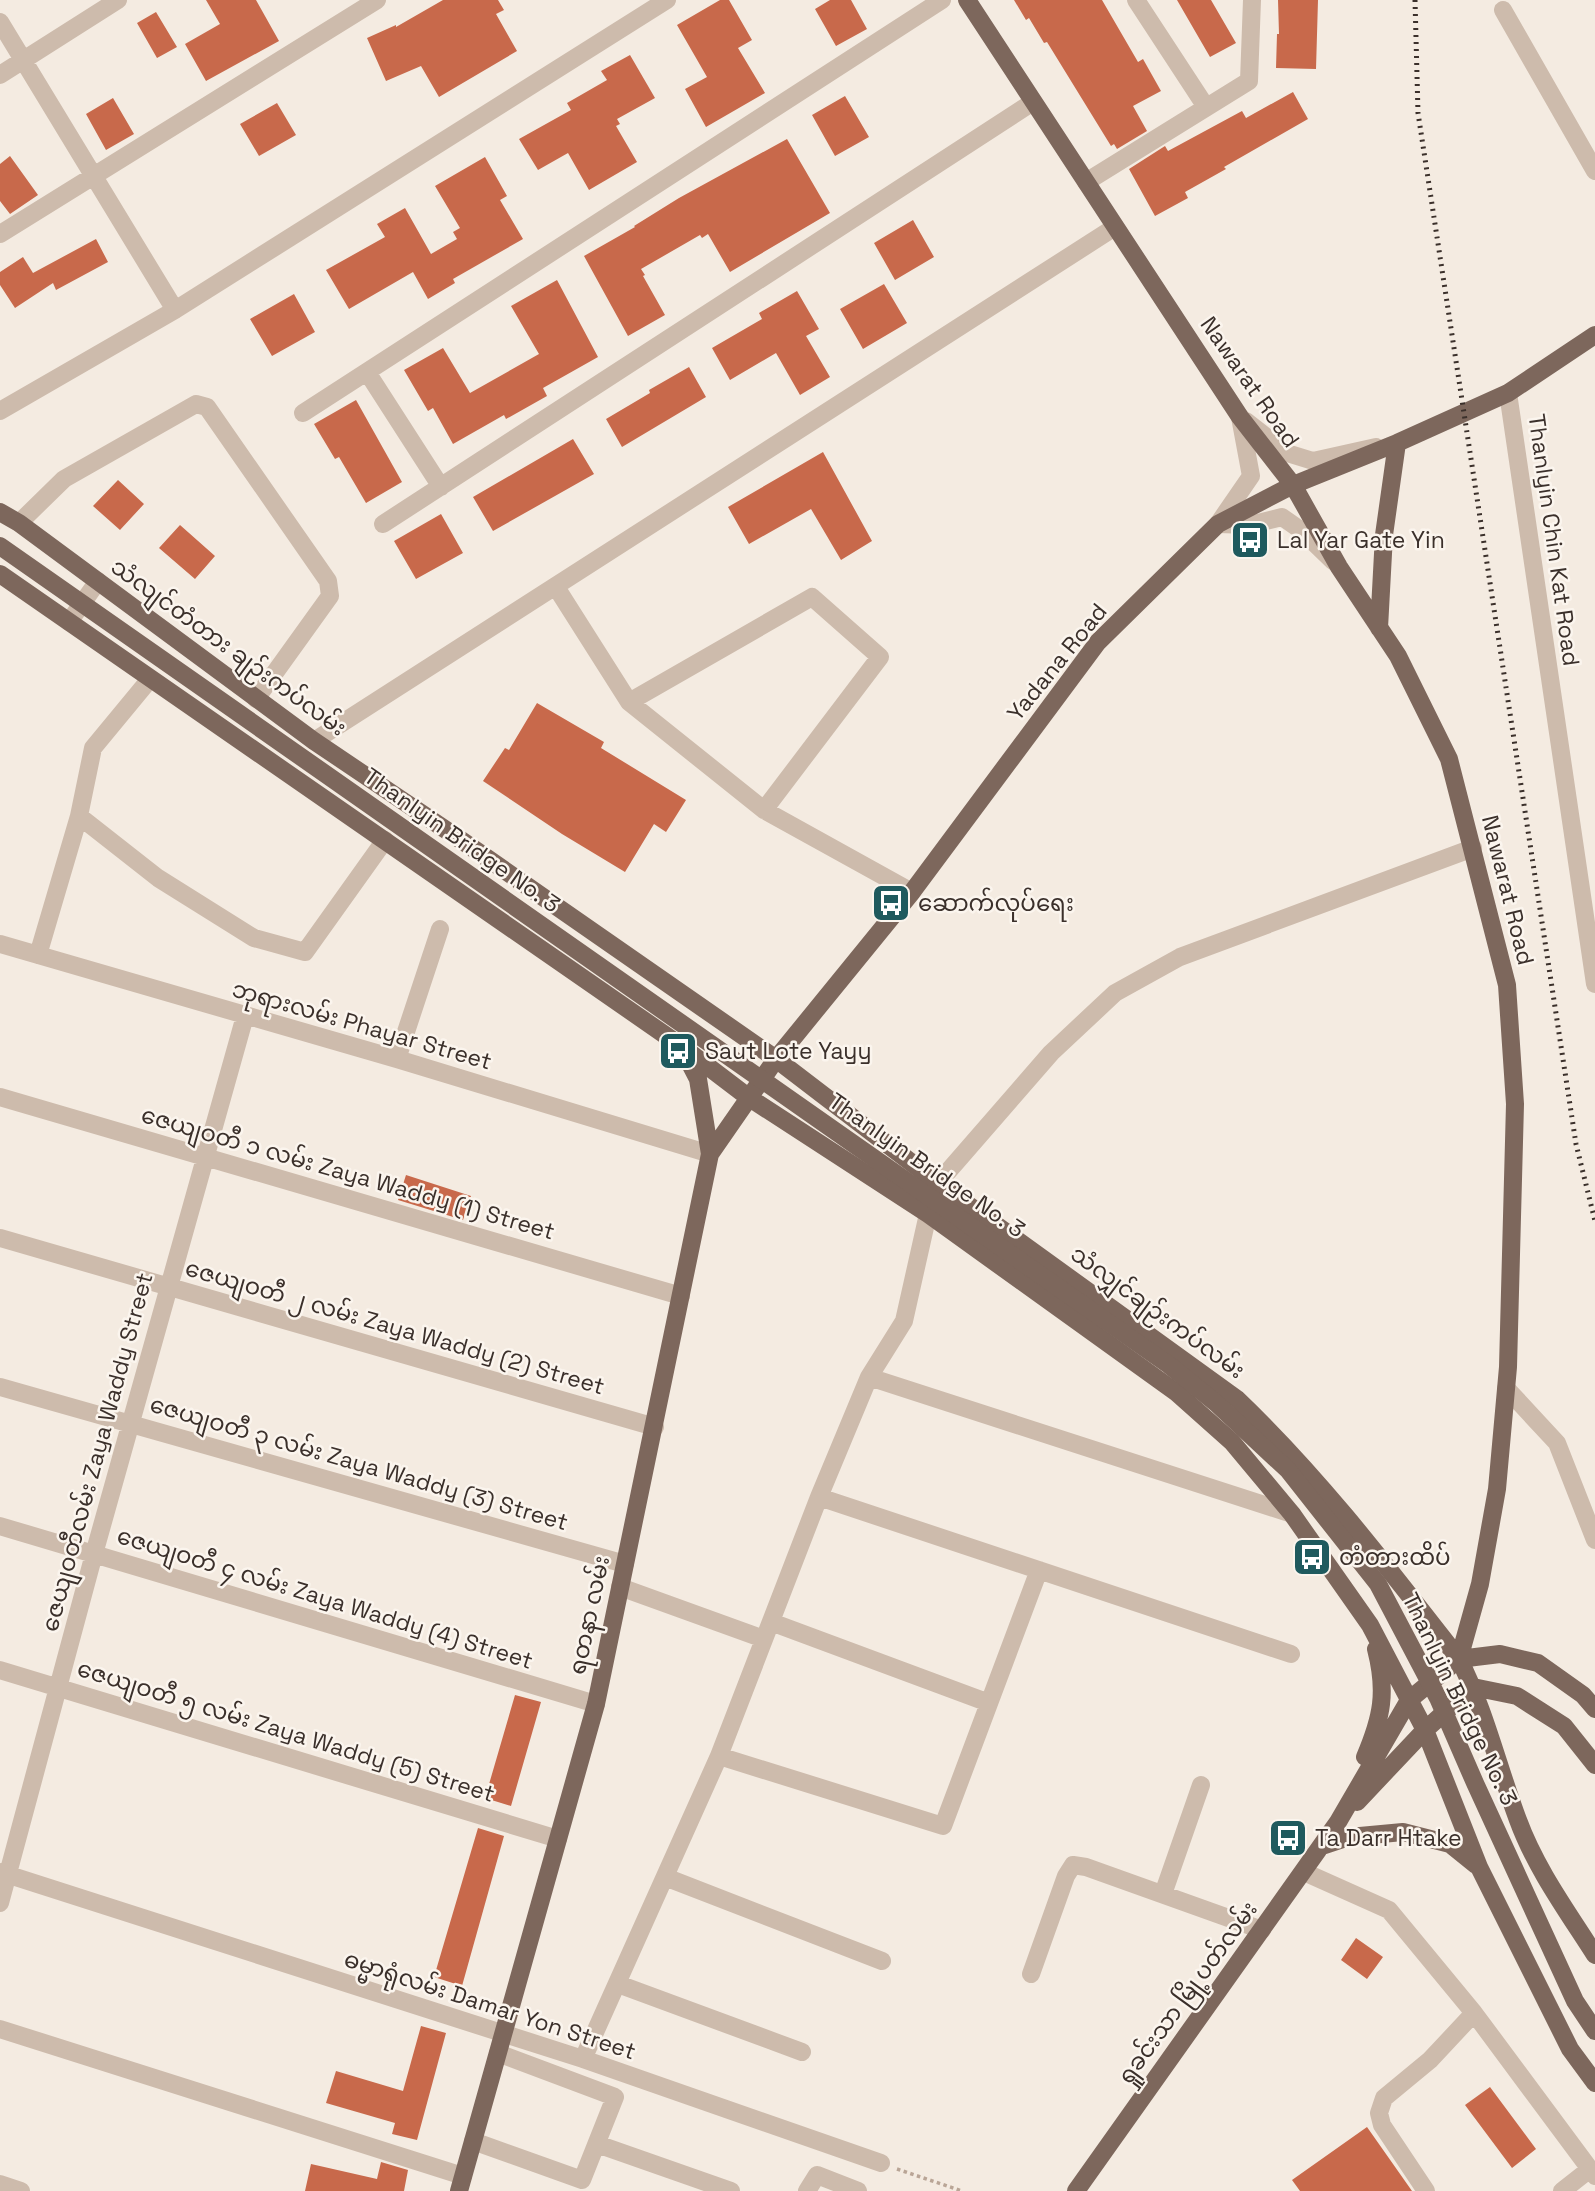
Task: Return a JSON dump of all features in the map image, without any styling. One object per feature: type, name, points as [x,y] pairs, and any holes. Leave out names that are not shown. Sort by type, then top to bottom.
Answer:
[{"type":"main road","name":"Nawarat Road","points":[[974,2],[1032,102],[1240,417],[1293,485],[1339,567],[1398,656],[1449,760],[1474,848],[1507,985],[1515,1104],[1508,1367],[1497,1489],[1480,1584],[1459,1659]]},
{"type":"main road","points":[[1508,393],[1595,335]]},
{"type":"main road","name":"Yadana Road","points":[[776,1059],[912,892],[1098,642],[1218,524],[1293,485],[1397,443],[1508,393]]},
{"type":"main road","points":[[1379,628],[1384,535],[1397,443]]},
{"type":"main road","name":"သံလျင်တံတား ချဉ်းကပ်လမ်း","points":[[0,512],[19,523],[314,741],[776,1059]]},
{"type":"main road","name":"Thanlyin Bridge No. 3","points":[[0,546],[1169,1365],[1216,1403],[1288,1471],[1378,1584],[1438,1698],[1575,2001],[1595,2031]]},
{"type":"main road","points":[[0,574],[681,1046],[748,1097],[928,1214],[1177,1393],[1231,1442],[1292,1514],[1370,1625],[1425,1730],[1479,1867],[1570,2049],[1595,2083]]},
{"type":"main road","points":[[436,876],[461,840]]},
{"type":"main road","points":[[681,1046],[698,1079],[710,1154]]},
{"type":"main road","name":"ရတနာ လမ်း","points":[[461,2184],[596,1704],[710,1154],[776,1059]]},
{"type":"main road","name":"သံလျှင်ချဉ်းကပ်လမ်း","points":[[776,1059],[938,1183],[1237,1399],[1281,1441],[1330,1497],[1459,1659],[1473,1687]]},
{"type":"main road","points":[[1338,1822],[1378,1724],[1382,1699],[1380,1665],[1370,1625]]},
{"type":"main road","points":[[1409,1700],[1459,1659],[1500,1654],[1538,1663],[1583,1695],[1595,1709]]},
{"type":"main road","points":[[1425,1730],[1473,1687]]},
{"type":"main road","points":[[1473,1687],[1517,1696],[1564,1726],[1595,1765]]},
{"type":"main road","points":[[1473,1687],[1518,1822],[1539,1869],[1595,1955]]},
{"type":"main road","name":"ရှုခင်းသာ မြို့ပတ်လမ်း","points":[[1076,2191],[1322,1846],[1409,1700]]},
{"type":"main road","name":"ရှုခင်းသာ မြို့ပတ်လမ်း","points":[[1338,1822],[1425,1730]]},
{"type":"main road","points":[[1322,1846],[1349,1837],[1403,1832],[1450,1844],[1479,1867]]},
{"type":"street","points":[[0,75],[118,0]]},
{"type":"street","points":[[0,234],[377,0]]},
{"type":"street","points":[[0,411],[175,310],[667,0]]},
{"type":"street","points":[[303,413],[942,0]]},
{"type":"street","points":[[1136,0],[1206,107]]},
{"type":"street","points":[[1086,183],[1249,81],[1252,0]]},
{"type":"street","points":[[1503,10],[1595,171]]},
{"type":"street","points":[[0,22],[175,310]]},
{"type":"street","points":[[383,524],[1032,102]]},
{"type":"street","points":[[314,741],[1115,227]]},
{"type":"street","points":[[367,372],[441,486]]},
{"type":"street","name":"Thanlyin Chin Kat Road","points":[[1508,393],[1590,909],[1594,974]]},
{"type":"street","points":[[19,523],[64,479],[196,404],[207,407],[328,581],[330,596],[256,699]]},
{"type":"street","points":[[1240,417],[1287,453],[1313,461],[1397,443]]},
{"type":"street","points":[[1218,524],[1251,476],[1240,417]]},
{"type":"street","points":[[1218,524],[1250,525],[1282,517],[1302,531],[1339,567]]},
{"type":"street","points":[[69,622],[98,581]]},
{"type":"street","points":[[556,587],[629,702],[764,810],[912,892]]},
{"type":"street","points":[[629,702],[812,597],[880,657],[764,810]]},
{"type":"street","points":[[38,955],[79,816],[93,748],[150,679]]},
{"type":"street","points":[[79,816],[158,878],[254,938],[305,952],[384,840]]},
{"type":"street","points":[[583,2059],[719,1756],[869,1377],[904,1321],[928,1214],[938,1183],[1051,1053],[1115,993],[1181,957],[1474,848]]},
{"type":"street","points":[[397,1059],[440,929]]},
{"type":"street","name":"ဘုရားလမ်း Phayar Street","points":[[0,944],[397,1059],[710,1154]]},
{"type":"street","name":"ဇေယျဝတီလမ်း Zaya Waddy Street","points":[[0,1903],[4,1873],[245,1016]]},
{"type":"street","name":"ဇေယျဝတီ ၁ လမ်း Zaya Waddy (1) Street","points":[[0,1097],[681,1296]]},
{"type":"street","name":"ဇေယျဝတီ ၂ လမ်း Zaya Waddy (2) Street","points":[[0,1238],[655,1427]]},
{"type":"street","points":[[869,1377],[1292,1514]]},
{"type":"street","name":"ဇေယျဝတီ ၃ လမ်း Zaya Waddy (3) Street","points":[[0,1387],[625,1564]]},
{"type":"street","points":[[1506,1388],[1557,1443],[1595,1540]]},
{"type":"street","points":[[820,1497],[1291,1654]]},
{"type":"street","name":"ဇေယျဝတီ ၄ လမ်း Zaya Waddy (4) Street","points":[[0,1526],[596,1704]]},
{"type":"street","points":[[719,1756],[943,1826],[1039,1570]]},
{"type":"street","points":[[620,1587],[764,1639]]},
{"type":"street","points":[[771,1622],[989,1703]]},
{"type":"street","name":"ဇေယျဝတီ ၅ လမ်း Zaya Waddy (5) Street","points":[[0,1671],[558,1839]]},
{"type":"street","points":[[1163,1894],[1201,1785]]},
{"type":"street","points":[[1031,1974],[1066,1876],[1073,1866],[1086,1867],[1262,1930]]},
{"type":"street","points":[[1304,1872],[1389,1910],[1474,2013],[1592,2172],[1562,2191]]},
{"type":"street","name":"ဓမ္မာရုံလမ်း Damar Yon Street","points":[[4,1873],[583,2059],[881,2163]]},
{"type":"street","points":[[665,1877],[882,1961]]},
{"type":"street","points":[[618,1984],[802,2052]]},
{"type":"street","points":[[1426,2191],[1382,2125],[1378,2113],[1384,2098],[1430,2060],[1474,2013]]},
{"type":"street","points":[[0,2029],[461,2184]]},
{"type":"street","points":[[473,2141],[582,2180],[615,2097],[498,2053]]},
{"type":"street","points":[[597,2144],[731,2191]]},
{"type":"street","points":[[807,2191],[817,2175],[858,2191]]},
{"type":"street","points":[[0,2184],[21,2191]]},
{"type":"path","points":[[881,2163],[962,2191]]},
{"type":"building","points":[[206,0],[256,0],[279,41],[206,81],[185,44],[220,24]]},
{"type":"building","points":[[443,0],[498,0],[504,10],[496,14],[517,51],[439,97],[421,66],[386,81],[367,38],[396,27]]},
{"type":"building","points":[[720,0],[729,0],[752,40],[738,48],[765,93],[706,127],[685,89],[707,77],[677,25]]},
{"type":"building","points":[[830,0],[851,0],[867,29],[836,46],[815,9]]},
{"type":"building","points":[[1014,0],[1102,0],[1138,62],[1143,59],[1161,91],[1133,106],[1147,131],[1117,149],[1114,144],[1111,146],[1047,42],[1044,43]]},
{"type":"building","points":[[1177,0],[1211,0],[1236,43],[1210,57]]},
{"type":"building","points":[[1278,0],[1318,0],[1316,69],[1276,68]]},
{"type":"building","points":[[156,12],[177,47],[157,58],[137,23]]},
{"type":"building","points":[[630,55],[655,98],[617,119],[620,124],[616,126],[637,162],[589,190],[568,153],[538,170],[519,139],[571,110],[567,103],[607,80],[601,71]]},
{"type":"building","points":[[1293,92],[1308,119],[1224,167],[1226,169],[1185,192],[1188,198],[1155,216],[1129,169],[1165,146],[1168,151],[1242,111],[1246,118]]},
{"type":"building","points":[[845,96],[869,137],[835,156],[812,115]]},
{"type":"building","points":[[113,98],[134,134],[106,150],[86,114]]},
{"type":"building","points":[[277,103],[296,135],[259,156],[240,124]]},
{"type":"building","points":[[787,139],[830,213],[730,272],[708,234],[702,238],[700,235],[641,269],[665,315],[628,336],[584,256],[679,198]]},
{"type":"building","points":[[10,156],[38,195],[10,214],[0,201],[0,164]]},
{"type":"building","points":[[485,157],[507,196],[500,200],[523,239],[453,279],[455,283],[428,299],[413,272],[349,309],[326,270],[385,237],[377,224],[405,208],[431,254],[457,239],[453,232],[460,228],[435,186]]},
{"type":"building","points":[[913,220],[934,257],[895,280],[874,243]]},
{"type":"building","points":[[96,239],[108,262],[56,290],[53,283],[15,308],[0,285],[0,272],[23,257],[33,273]]},
{"type":"building","points":[[557,280],[598,357],[543,388],[547,396],[506,419],[504,415],[453,444],[433,408],[428,411],[404,370],[443,348],[470,393],[539,354],[511,306]]},
{"type":"building","points":[[884,284],[907,323],[863,349],[840,309]]},
{"type":"building","points":[[797,291],[819,329],[806,336],[830,377],[800,395],[776,353],[730,380],[712,348],[762,319],[759,313]]},
{"type":"building","points":[[294,294],[315,332],[272,356],[250,319]]},
{"type":"building","points":[[689,367],[706,397],[622,447],[606,419]]},
{"type":"building","points":[[356,400],[402,482],[366,503],[339,457],[335,459],[314,424]]},
{"type":"building","points":[[573,439],[594,474],[493,531],[473,497]]},
{"type":"building","points":[[823,452],[872,541],[841,560],[811,509],[749,544],[728,507]]},
{"type":"building","points":[[118,480],[144,504],[120,530],[93,506]]},
{"type":"building","points":[[441,514],[463,553],[416,579],[394,541]]},
{"type":"building","points":[[180,525],[215,556],[195,579],[159,548]]},
{"type":"building","points":[[537,703],[604,742],[601,748],[686,800],[666,832],[654,824],[625,872],[483,781],[505,748],[509,750]]},
{"type":"building","points":[[406,1175],[471,1196],[463,1220],[398,1200]]},
{"type":"building","points":[[515,1695],[541,1702],[511,1806],[485,1798]]},
{"type":"building","points":[[478,1828],[504,1836],[462,1986],[434,1977]]},
{"type":"building","points":[[1356,1938],[1383,1957],[1367,1979],[1341,1960]]},
{"type":"building","points":[[421,2026],[446,2033],[417,2140],[392,2134],[395,2123],[326,2103],[336,2071],[403,2091]]},
{"type":"building","points":[[1490,2087],[1536,2149],[1512,2168],[1465,2105]]},
{"type":"building","points":[[1367,2127],[1412,2191],[1300,2191],[1292,2180]]},
{"type":"building","points":[[381,2162],[408,2170],[404,2191],[305,2191],[311,2164],[377,2179]]},
{"type":"railway","points":[[1415,0],[1418,113],[1576,1144],[1595,1221]]},
{"type":"place","name":"Lal Yar Gate Yin","points":[[1250,540]]},
{"type":"place","name":"ဆောက်လုပ်ရေး","points":[[891,903]]},
{"type":"place","name":"Saut Lote Yayy","points":[[678,1051]]},
{"type":"place","name":"တံတားထိပ်","points":[[1312,1557]]},
{"type":"place","name":"Ta Darr Htake","points":[[1288,1838]]}]
